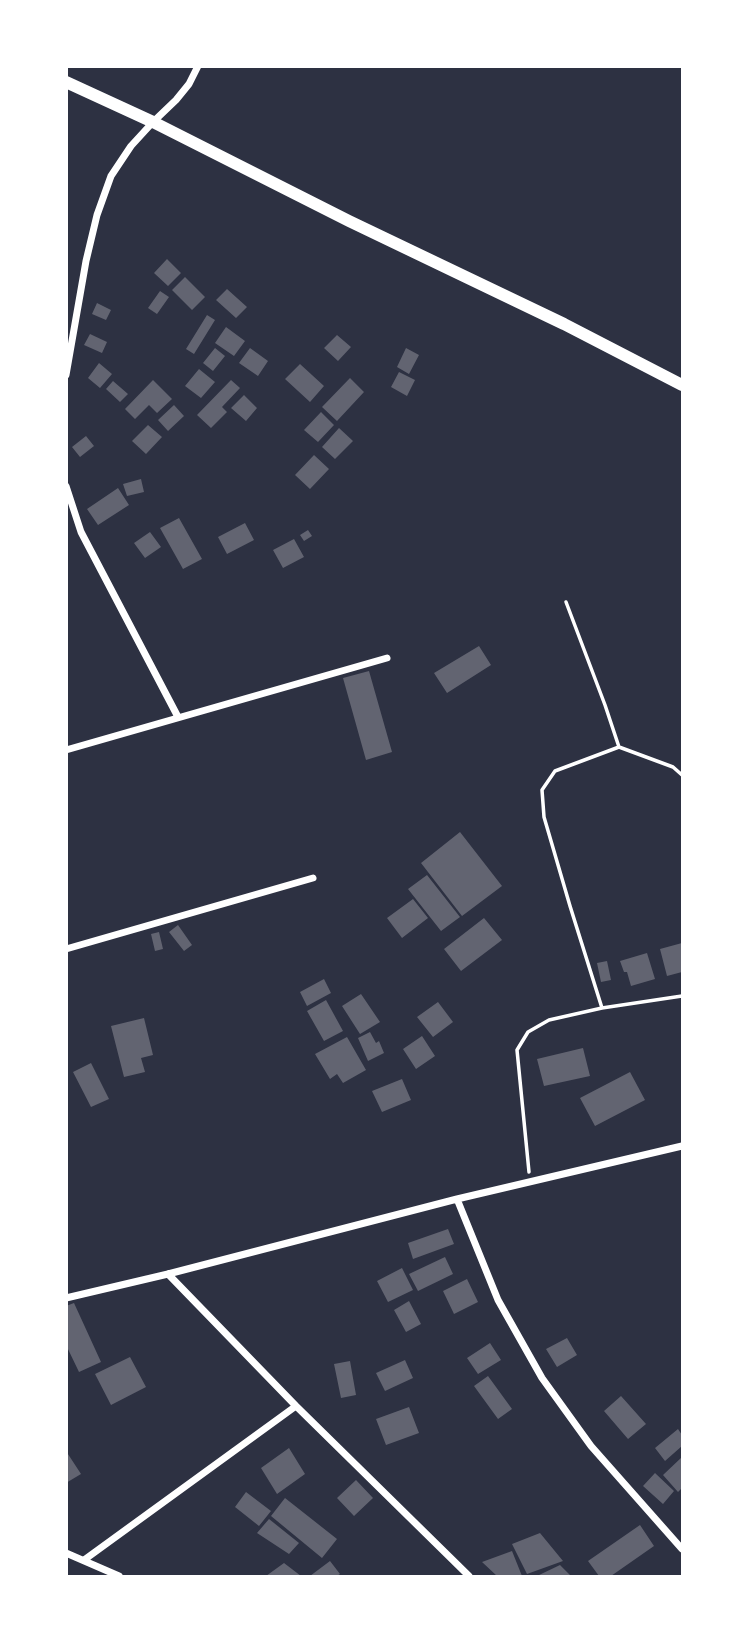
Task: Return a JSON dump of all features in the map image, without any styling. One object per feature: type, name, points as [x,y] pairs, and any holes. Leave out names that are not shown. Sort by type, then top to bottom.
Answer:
[{"type":"street","points":[[66,375],[86,261],[97,215],[111,176],[131,146],[189,84],[198,66]]},
{"type":"street","points":[[66,82],[564,324],[682,385]]},
{"type":"street","points":[[66,486],[81,532],[178,717]]},
{"type":"street","points":[[66,750],[387,659]]},
{"type":"street","points":[[66,949],[313,878]]},
{"type":"street","points":[[66,1298],[457,1199],[682,1146]]},
{"type":"street","points":[[457,1199],[498,1300],[542,1378],[591,1446],[682,1549]]},
{"type":"street","points":[[168,1274],[296,1406],[469,1577]]},
{"type":"street","points":[[84,1560],[296,1406]]},
{"type":"street","points":[[66,1553],[118,1577]]},
{"type":"path","points":[[566,602],[619,747]]},
{"type":"path","points":[[602,1008],[544,817],[542,790],[555,771],[619,747],[673,767],[682,775]]},
{"type":"path","points":[[530,1181],[517,1050],[528,1032],[549,1020],[602,1008],[682,996]]},
{"type":"building","points":[[167,259],[181,273],[168,286],[154,273]]},
{"type":"building","points":[[185,277],[205,297],[192,310],[172,290]]},
{"type":"building","points":[[227,289],[247,307],[236,318],[216,300]]},
{"type":"building","points":[[160,291],[169,297],[157,314],[148,308]]},
{"type":"building","points":[[97,303],[111,310],[106,320],[92,314]]},
{"type":"building","points":[[207,315],[215,320],[194,354],[186,349]]},
{"type":"building","points":[[226,327],[245,341],[234,356],[215,343]]},
{"type":"building","points":[[90,334],[107,342],[102,353],[84,345]]},
{"type":"building","points":[[337,335],[351,347],[338,361],[324,348]]},
{"type":"building","points":[[215,348],[225,356],[213,371],[203,363]]},
{"type":"building","points":[[250,348],[268,361],[258,376],[239,363]]},
{"type":"building","points":[[406,348],[419,355],[409,374],[397,367]]},
{"type":"building","points":[[99,363],[112,374],[100,388],[88,378]]},
{"type":"building","points":[[300,364],[324,386],[310,402],[285,379]]},
{"type":"building","points":[[199,369],[215,382],[201,398],[185,386]]},
{"type":"building","points":[[399,372],[415,380],[407,396],[391,387]]},
{"type":"building","points":[[350,378],[364,392],[337,421],[322,407]]},
{"type":"building","points":[[153,380],[172,399],[157,413],[149,405],[135,419],[125,409]]},
{"type":"building","points":[[231,380],[240,388],[222,407],[227,412],[211,428],[197,415]]},
{"type":"building","points":[[113,381],[128,394],[120,402],[106,389]]},
{"type":"building","points":[[244,395],[257,408],[246,421],[231,408]]},
{"type":"building","points":[[174,405],[184,416],[168,431],[158,420]]},
{"type":"building","points":[[321,412],[334,425],[318,442],[304,430]]},
{"type":"building","points":[[148,425],[162,437],[146,454],[132,441]]},
{"type":"building","points":[[339,428],[353,441],[335,459],[322,447]]},
{"type":"building","points":[[86,436],[94,446],[80,457],[72,447]]},
{"type":"building","points":[[314,455],[329,469],[310,489],[295,475]]},
{"type":"building","points":[[141,479],[144,492],[127,496],[123,484]]},
{"type":"building","points":[[118,488],[129,505],[98,525],[87,509]]},
{"type":"building","points":[[179,518],[202,559],[183,569],[160,528]]},
{"type":"building","points":[[245,523],[254,540],[227,554],[218,537]]},
{"type":"building","points":[[308,530],[312,536],[304,541],[300,535]]},
{"type":"building","points":[[150,532],[161,547],[145,558],[134,543]]},
{"type":"building","points":[[294,539],[304,557],[283,568],[273,550]]},
{"type":"building","points":[[479,646],[491,665],[447,693],[434,673]]},
{"type":"building","points":[[369,671],[392,752],[366,760],[343,678]]},
{"type":"building","points":[[460,832],[502,886],[462,916],[421,863]]},
{"type":"building","points":[[427,875],[460,917],[441,931],[408,889]]},
{"type":"building","points":[[413,899],[428,918],[402,938],[387,918]]},
{"type":"building","points":[[484,918],[502,940],[461,971],[444,949]]},
{"type":"building","points":[[178,925],[192,945],[184,951],[169,932]]},
{"type":"building","points":[[159,932],[163,949],[155,951],[151,934]]},
{"type":"building","points":[[682,943],[682,972],[667,976],[660,949]]},
{"type":"building","points":[[647,953],[655,979],[631,986],[620,961]]},
{"type":"building","points":[[607,961],[611,980],[601,982],[597,963]]},
{"type":"building","points":[[324,979],[331,993],[307,1006],[300,992]]},
{"type":"building","points":[[361,994],[380,1022],[360,1034],[342,1006]]},
{"type":"building","points":[[326,1000],[343,1031],[324,1041],[307,1011]]},
{"type":"building","points":[[438,1002],[453,1022],[433,1037],[417,1017]]},
{"type":"building","points":[[144,1018],[153,1055],[141,1058],[145,1072],[124,1077],[111,1026]]},
{"type":"building","points":[[370,1032],[376,1043],[379,1041],[384,1053],[368,1061],[358,1038]]},
{"type":"building","points":[[422,1036],[435,1056],[416,1069],[403,1049]]},
{"type":"building","points":[[347,1037],[366,1070],[343,1083],[337,1074],[330,1079],[315,1054]]},
{"type":"building","points":[[583,1048],[590,1076],[544,1086],[537,1059]]},
{"type":"building","points":[[91,1063],[109,1099],[91,1107],[73,1072]]},
{"type":"building","points":[[630,1072],[645,1100],[595,1126],[580,1098]]},
{"type":"building","points":[[402,1079],[411,1100],[382,1112],[372,1091]]},
{"type":"building","points":[[448,1229],[454,1244],[413,1259],[408,1243]]},
{"type":"building","points":[[445,1257],[453,1274],[418,1291],[409,1274]]},
{"type":"building","points":[[402,1268],[413,1290],[388,1302],[377,1281]]},
{"type":"building","points":[[467,1279],[478,1302],[454,1314],[443,1291]]},
{"type":"building","points":[[409,1301],[421,1324],[406,1332],[394,1310]]},
{"type":"building","points":[[74,1303],[101,1362],[79,1372],[66,1345],[66,1306]]},
{"type":"building","points":[[567,1338],[577,1355],[557,1367],[546,1349]]},
{"type":"building","points":[[490,1343],[501,1360],[478,1374],[467,1358]]},
{"type":"building","points":[[130,1357],[146,1387],[111,1405],[95,1374]]},
{"type":"building","points":[[405,1360],[413,1378],[385,1391],[376,1373]]},
{"type":"building","points":[[350,1361],[356,1395],[341,1398],[334,1364]]},
{"type":"building","points":[[488,1376],[512,1409],[498,1419],[474,1386]]},
{"type":"building","points":[[621,1396],[646,1424],[628,1439],[604,1411]]},
{"type":"building","points":[[409,1407],[419,1433],[386,1445],[376,1419]]},
{"type":"building","points":[[678,1429],[682,1435],[682,1446],[665,1461],[655,1448]]},
{"type":"building","points":[[289,1448],[305,1474],[277,1494],[261,1468]]},
{"type":"building","points":[[66,1451],[81,1474],[66,1483]]},
{"type":"building","points":[[682,1457],[682,1488],[678,1492],[663,1475]]},
{"type":"building","points":[[655,1473],[674,1491],[663,1504],[643,1486]]},
{"type":"building","points":[[356,1480],[373,1498],[354,1516],[337,1498]]},
{"type":"building","points":[[246,1492],[271,1511],[259,1526],[235,1507]]},
{"type":"building","points":[[285,1498],[337,1539],[322,1558],[271,1516]]},
{"type":"building","points":[[269,1519],[299,1543],[289,1554],[257,1533]]},
{"type":"building","points":[[640,1525],[654,1546],[611,1576],[599,1576],[588,1561]]},
{"type":"building","points":[[540,1533],[563,1561],[527,1574],[512,1544]]},
{"type":"building","points":[[512,1551],[522,1576],[497,1576],[482,1562]]},
{"type":"building","points":[[330,1561],[340,1574],[310,1576]]},
{"type":"building","points":[[284,1563],[301,1576],[266,1576]]},
{"type":"building","points":[[560,1565],[571,1576],[537,1576]]}]
